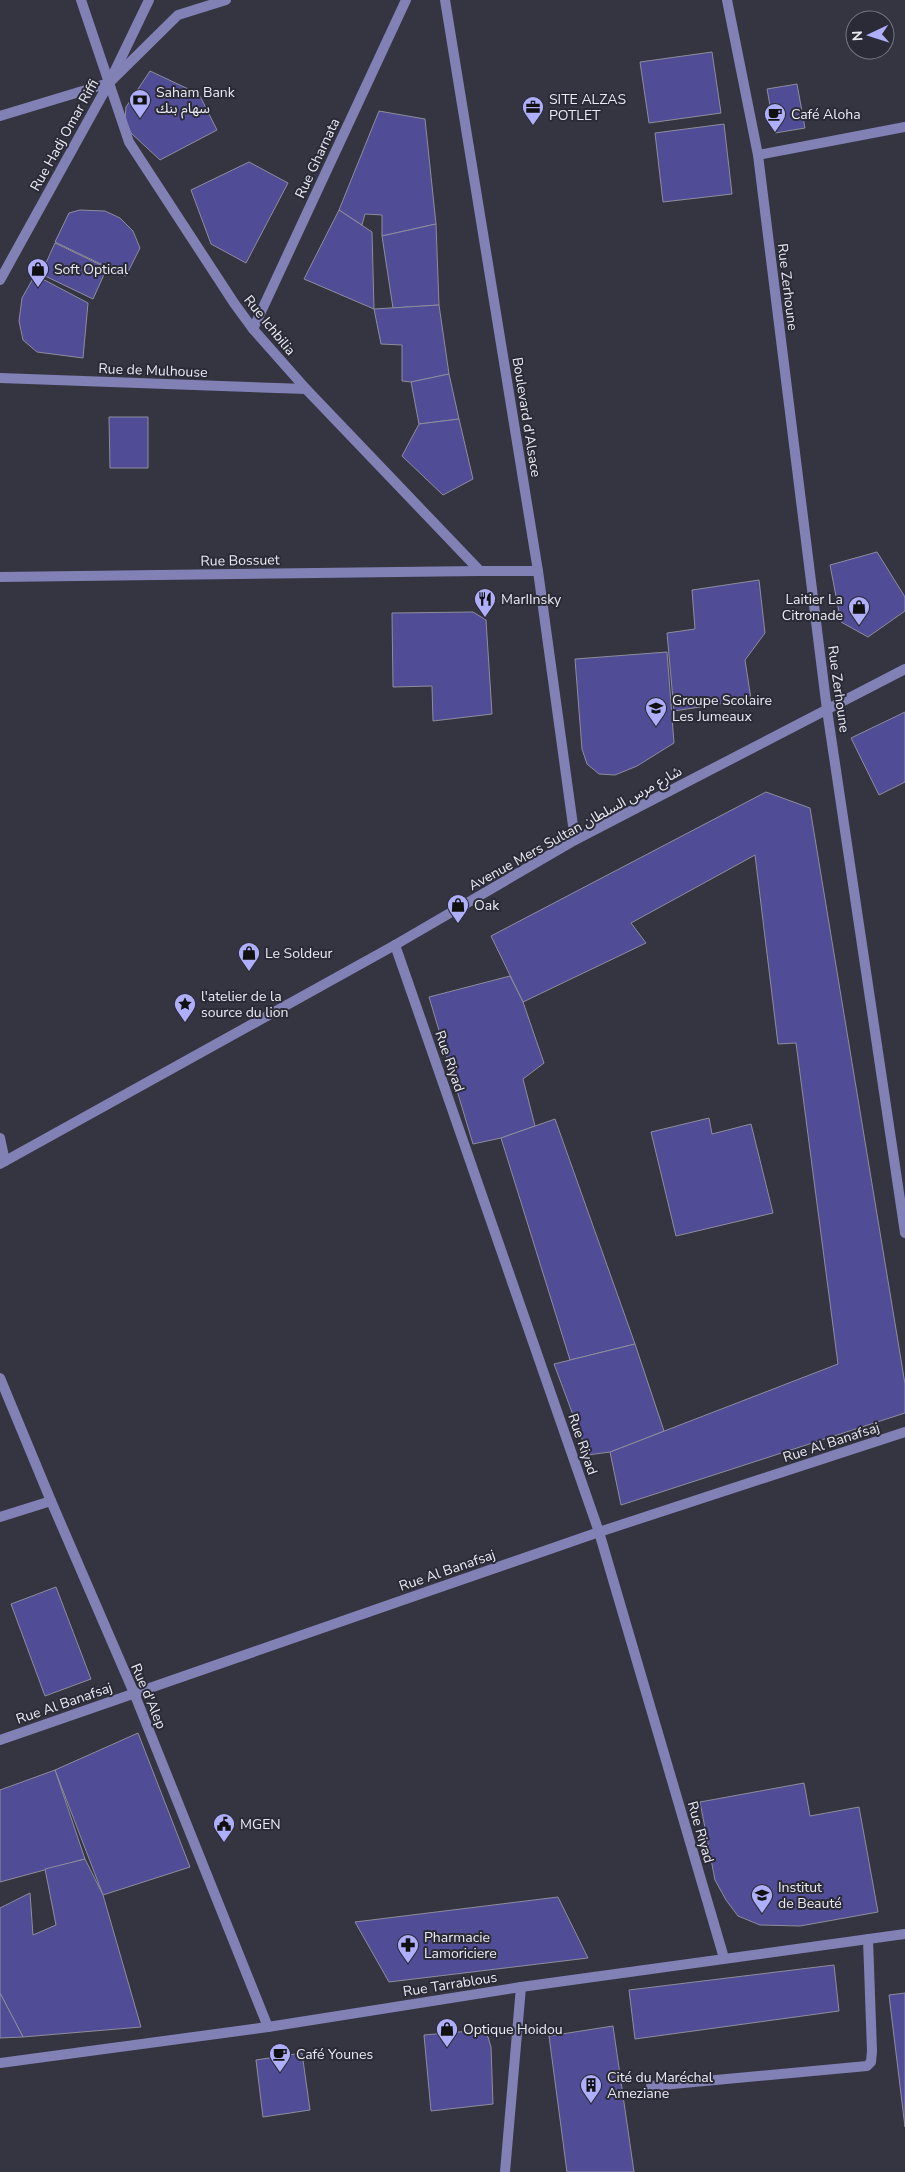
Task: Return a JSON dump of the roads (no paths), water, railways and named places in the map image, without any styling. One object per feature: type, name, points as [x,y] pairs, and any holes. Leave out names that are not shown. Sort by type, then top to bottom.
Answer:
[{"type":"street","name":"Rue Ichbilia","points":[[81,0],[129,142],[253,329],[306,389],[480,571]]},
{"type":"street","name":"Rue Hadj Omar Riffi","points":[[0,280],[108,83],[149,0]]},
{"type":"street","points":[[0,116],[108,83],[178,15],[226,0]]},
{"type":"street","name":"Rue Gharnata","points":[[253,329],[406,0]]},
{"type":"street","name":"Boulevard d'Alsace","points":[[445,0],[538,571],[575,840]]},
{"type":"street","name":"Rue Zerhoune","points":[[727,0],[758,155],[827,710],[905,1233]]},
{"type":"street","points":[[758,155],[905,127]]},
{"type":"street","name":"Rue de Mulhouse","points":[[0,378],[306,389]]},
{"type":"street","points":[[480,571],[538,571]]},
{"type":"street","name":"Rue Bossuet","points":[[0,577],[480,571]]},
{"type":"street","name":"Avenue Mers Sultan شارع مرس السلطان","points":[[2,1163],[395,945],[575,840],[905,668]]},
{"type":"street","name":"Rue Riyad","points":[[395,945],[600,1532],[724,1958]]},
{"type":"street","points":[[0,1138],[2,1163]]},
{"type":"street","name":"Rue d'Alep","points":[[0,1378],[134,1693],[268,2026]]},
{"type":"street","name":"Rue Al Banafsaj","points":[[0,1740],[600,1532],[905,1432]]},
{"type":"street","points":[[0,1517],[51,1501]]},
{"type":"street","name":"Rue Tarrablous","points":[[0,2064],[268,2026],[521,1987],[905,1934]]},
{"type":"street","points":[[651,2086],[867,2066],[871,2062],[872,2051],[868,1939]]},
{"type":"street","points":[[505,2172],[521,1987]]},
{"type":"place","name":"Saham Bank سهام بنك","points":[[140,119]]},
{"type":"place","name":"SITE ALZAS POTLET","points":[[533,126]]},
{"type":"place","name":"Café Aloha","points":[[775,133]]},
{"type":"place","name":"Soft Optical","points":[[38,288]]},
{"type":"place","name":"MarIInsky","points":[[485,618]]},
{"type":"place","name":"Laitier La Citronade","points":[[859,626]]},
{"type":"place","name":"Groupe Scolaire Les Jumeaux","points":[[656,727]]},
{"type":"place","name":"Oak","points":[[458,924]]},
{"type":"place","name":"Le Soldeur","points":[[249,972]]},
{"type":"place","name":"l'atelier de la source du lion","points":[[185,1023]]},
{"type":"place","name":"MGEN","points":[[224,1843]]},
{"type":"place","name":"Institut de Beauté","points":[[762,1914]]},
{"type":"place","name":"Pharmacie Lamoriciere","points":[[408,1964]]},
{"type":"place","name":"Optique Hoidou","points":[[447,2048]]},
{"type":"place","name":"Café Younes","points":[[280,2073]]},
{"type":"place","name":"Cité du Maréchal Ameziane","points":[[591,2104]]}]
